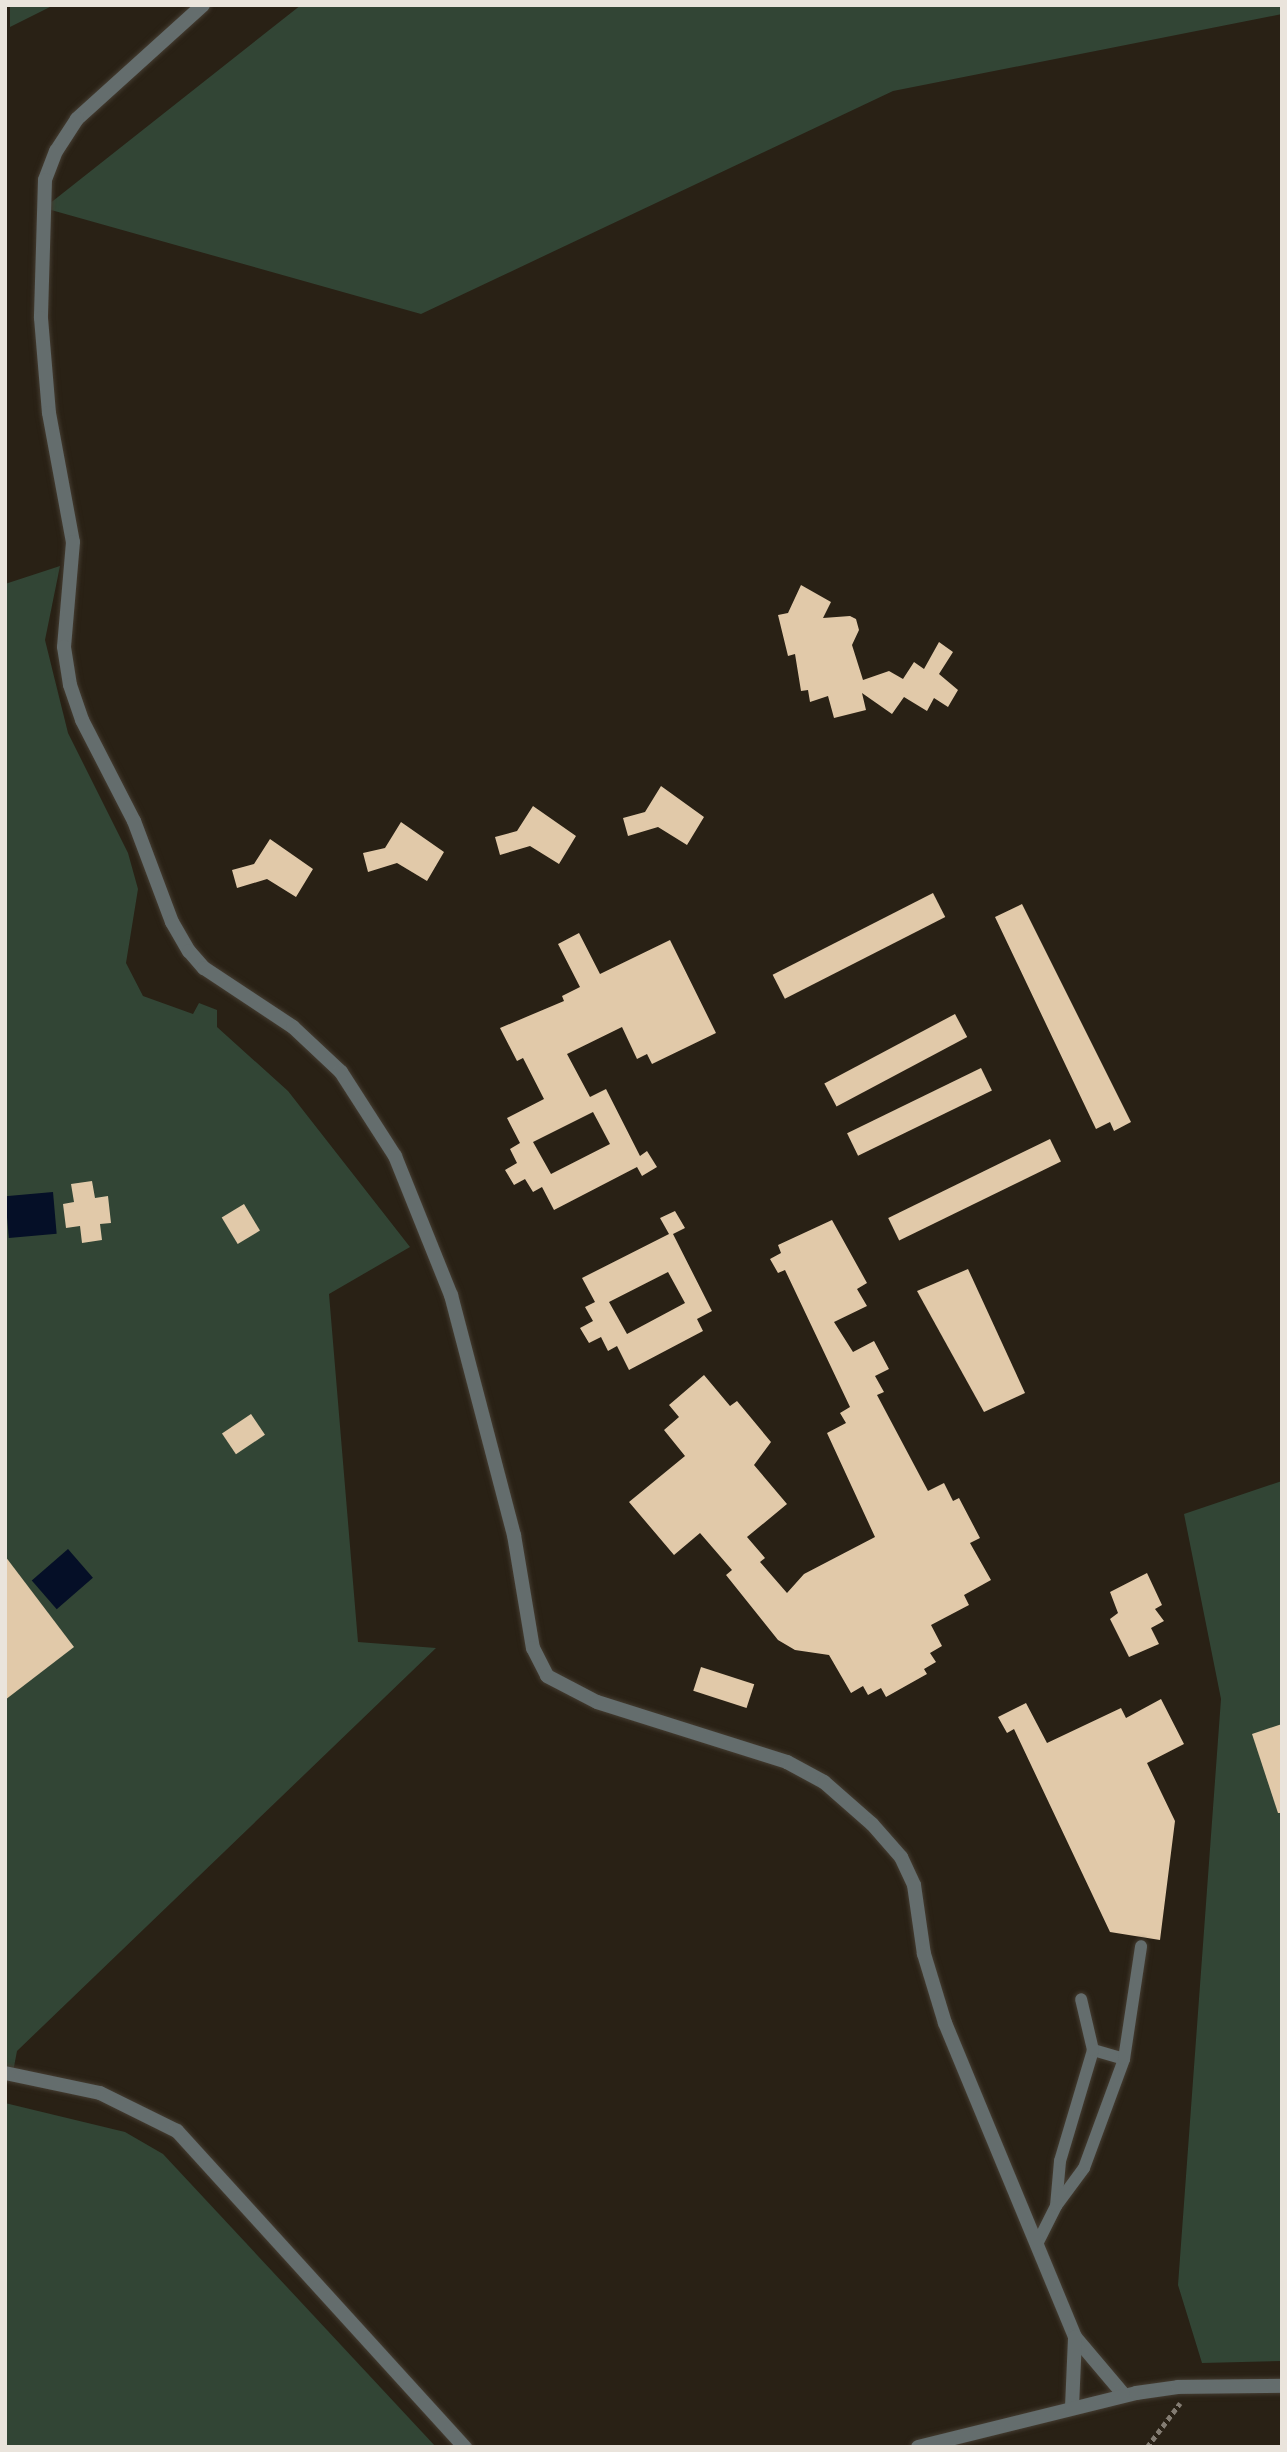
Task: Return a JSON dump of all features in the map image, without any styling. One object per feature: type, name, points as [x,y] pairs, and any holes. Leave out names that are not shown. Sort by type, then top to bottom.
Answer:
[{"type":"street","points":[[203,5],[77,119],[56,151],[45,180],[41,318],[49,413],[73,542],[64,647],[70,685],[82,720],[129,811],[172,922],[189,951],[204,968],[293,1027],[341,1072],[395,1156],[451,1295],[506,1501],[533,1648],[547,1676],[597,1702],[787,1762],[824,1782],[894,1848],[914,1885],[924,1954],[945,2023],[1075,2337],[1124,2395]]},
{"type":"street","points":[[5,2073],[100,2093],[177,2131],[465,2447]]},
{"type":"street","points":[[1072,2407],[1075,2337]]},
{"type":"street","points":[[918,2447],[1124,2395],[1193,2387],[1282,2386]]},
{"type":"lane","points":[[1037,2244],[1056,2206],[1084,2168],[1125,2059],[1142,1946]]},
{"type":"lane","points":[[1056,2206],[1060,2161],[1093,2050],[1081,1999]]},
{"type":"lane","points":[[1093,2050],[1125,2059]]},
{"type":"path","points":[[1147,2447],[1193,2387]]},
{"type":"green space","points":[[10,5],[54,5],[10,27]]},
{"type":"green space","points":[[301,5],[1282,5],[1282,14],[893,91],[421,314],[44,208]]},
{"type":"green space","points":[[60,566],[45,640],[68,733],[128,853],[138,889],[126,963],[143,996],[193,1014],[199,1003],[217,1010],[217,1027],[288,1091],[410,1247],[329,1294],[358,1642],[436,1648],[17,2051],[13,2072],[5,2069],[5,584]]},
{"type":"green space","points":[[1282,1481],[1282,2361],[1202,2363],[1178,2285],[1221,1699],[1184,1514]]},
{"type":"green space","points":[[5,2103],[125,2132],[163,2154],[436,2447],[5,2447]]},
{"type":"water","points":[[53,1192],[57,1234],[9,1238],[5,1196]]},
{"type":"water","points":[[68,1549],[93,1578],[57,1609],[32,1580]]},
{"type":"building","points":[[801,585],[831,602],[823,618],[850,616],[856,619],[859,630],[852,645],[863,680],[889,671],[903,679],[914,662],[924,669],[939,642],[953,652],[939,674],[958,690],[948,707],[934,698],[927,711],[904,697],[892,714],[862,693],[866,710],[834,718],[828,696],[810,702],[808,690],[801,691],[795,654],[788,656],[778,615],[788,613]]},
{"type":"building","points":[[661,786],[704,817],[687,845],[658,827],[628,836],[623,818],[645,812]]},
{"type":"building","points":[[533,806],[576,836],[559,864],[530,846],[500,855],[495,837],[517,831]]},
{"type":"building","points":[[401,822],[444,852],[427,881],[397,863],[368,872],[363,853],[385,848]]},
{"type":"building","points":[[270,839],[313,869],[296,897],[267,879],[237,888],[232,870],[254,864]]},
{"type":"building","points":[[933,893],[945,917],[785,999],[773,975]]},
{"type":"building","points":[[1022,904],[1131,1122],[1114,1131],[1110,1122],[1096,1129],[995,917]]},
{"type":"building","points":[[579,933],[600,974],[670,940],[716,1033],[652,1064],[647,1054],[637,1059],[622,1027],[567,1054],[590,1097],[606,1089],[640,1156],[647,1151],[657,1167],[642,1176],[637,1167],[554,1210],[542,1187],[533,1192],[525,1179],[514,1185],[505,1170],[517,1163],[510,1149],[520,1143],[507,1118],[544,1099],[523,1058],[517,1061],[500,1028],[564,1001],[562,996],[580,987],[558,944]],"holes":[[[593,1112],[610,1144],[551,1174],[533,1142]]]},
{"type":"building","points":[[955,1014],[967,1037],[837,1106],[824,1083]]},
{"type":"building","points":[[981,1068],[992,1090],[858,1156],[847,1133]]},
{"type":"building","points":[[1050,1139],[1061,1161],[899,1240],[888,1218]]},
{"type":"building","points":[[92,1181],[95,1198],[108,1196],[111,1223],[100,1224],[102,1240],[82,1243],[80,1226],[66,1228],[63,1204],[74,1202],[71,1184]]},
{"type":"building","points":[[244,1204],[260,1231],[238,1244],[222,1217]]},
{"type":"building","points":[[675,1211],[685,1228],[673,1234],[712,1311],[697,1319],[703,1331],[629,1370],[617,1346],[608,1351],[601,1337],[589,1343],[580,1328],[593,1321],[585,1307],[595,1302],[582,1278],[669,1234],[660,1218]],"holes":[[[668,1272],[685,1303],[627,1334],[609,1302]]]},
{"type":"building","points":[[832,1220],[867,1283],[857,1289],[867,1306],[834,1322],[853,1352],[874,1341],[889,1369],[875,1376],[884,1392],[877,1395],[928,1491],[944,1483],[953,1501],[959,1498],[980,1538],[970,1543],[991,1580],[964,1595],[969,1605],[931,1625],[942,1646],[930,1653],[936,1662],[924,1669],[927,1674],[886,1697],[881,1688],[868,1695],[863,1686],[851,1693],[829,1655],[795,1650],[778,1640],[726,1575],[732,1570],[700,1533],[674,1555],[629,1502],[685,1456],[664,1430],[679,1417],[669,1405],[704,1375],[730,1406],[737,1401],[771,1442],[754,1465],[787,1504],[747,1537],[765,1558],[760,1562],[787,1593],[804,1574],[875,1537],[827,1433],[846,1423],[840,1413],[850,1407],[785,1270],[778,1273],[770,1259],[781,1253],[778,1245]]},
{"type":"building","points":[[968,1269],[1025,1393],[984,1412],[917,1291]]},
{"type":"building","points":[[251,1414],[265,1435],[236,1454],[222,1434]]},
{"type":"building","points":[[5,1556],[74,1647],[5,1700]]},
{"type":"building","points":[[1147,1573],[1162,1605],[1155,1609],[1164,1621],[1151,1628],[1159,1644],[1129,1657],[1110,1619],[1118,1613],[1110,1592]]},
{"type":"building","points":[[701,1667],[754,1684],[747,1708],[693,1691]]},
{"type":"building","points":[[1161,1699],[1184,1744],[1147,1763],[1175,1821],[1160,1940],[1110,1932],[1014,1729],[1007,1733],[998,1717],[1026,1703],[1047,1743],[1121,1708],[1126,1718]]},
{"type":"building","points":[[1282,1724],[1282,1813],[1278,1813],[1252,1734]]}]
